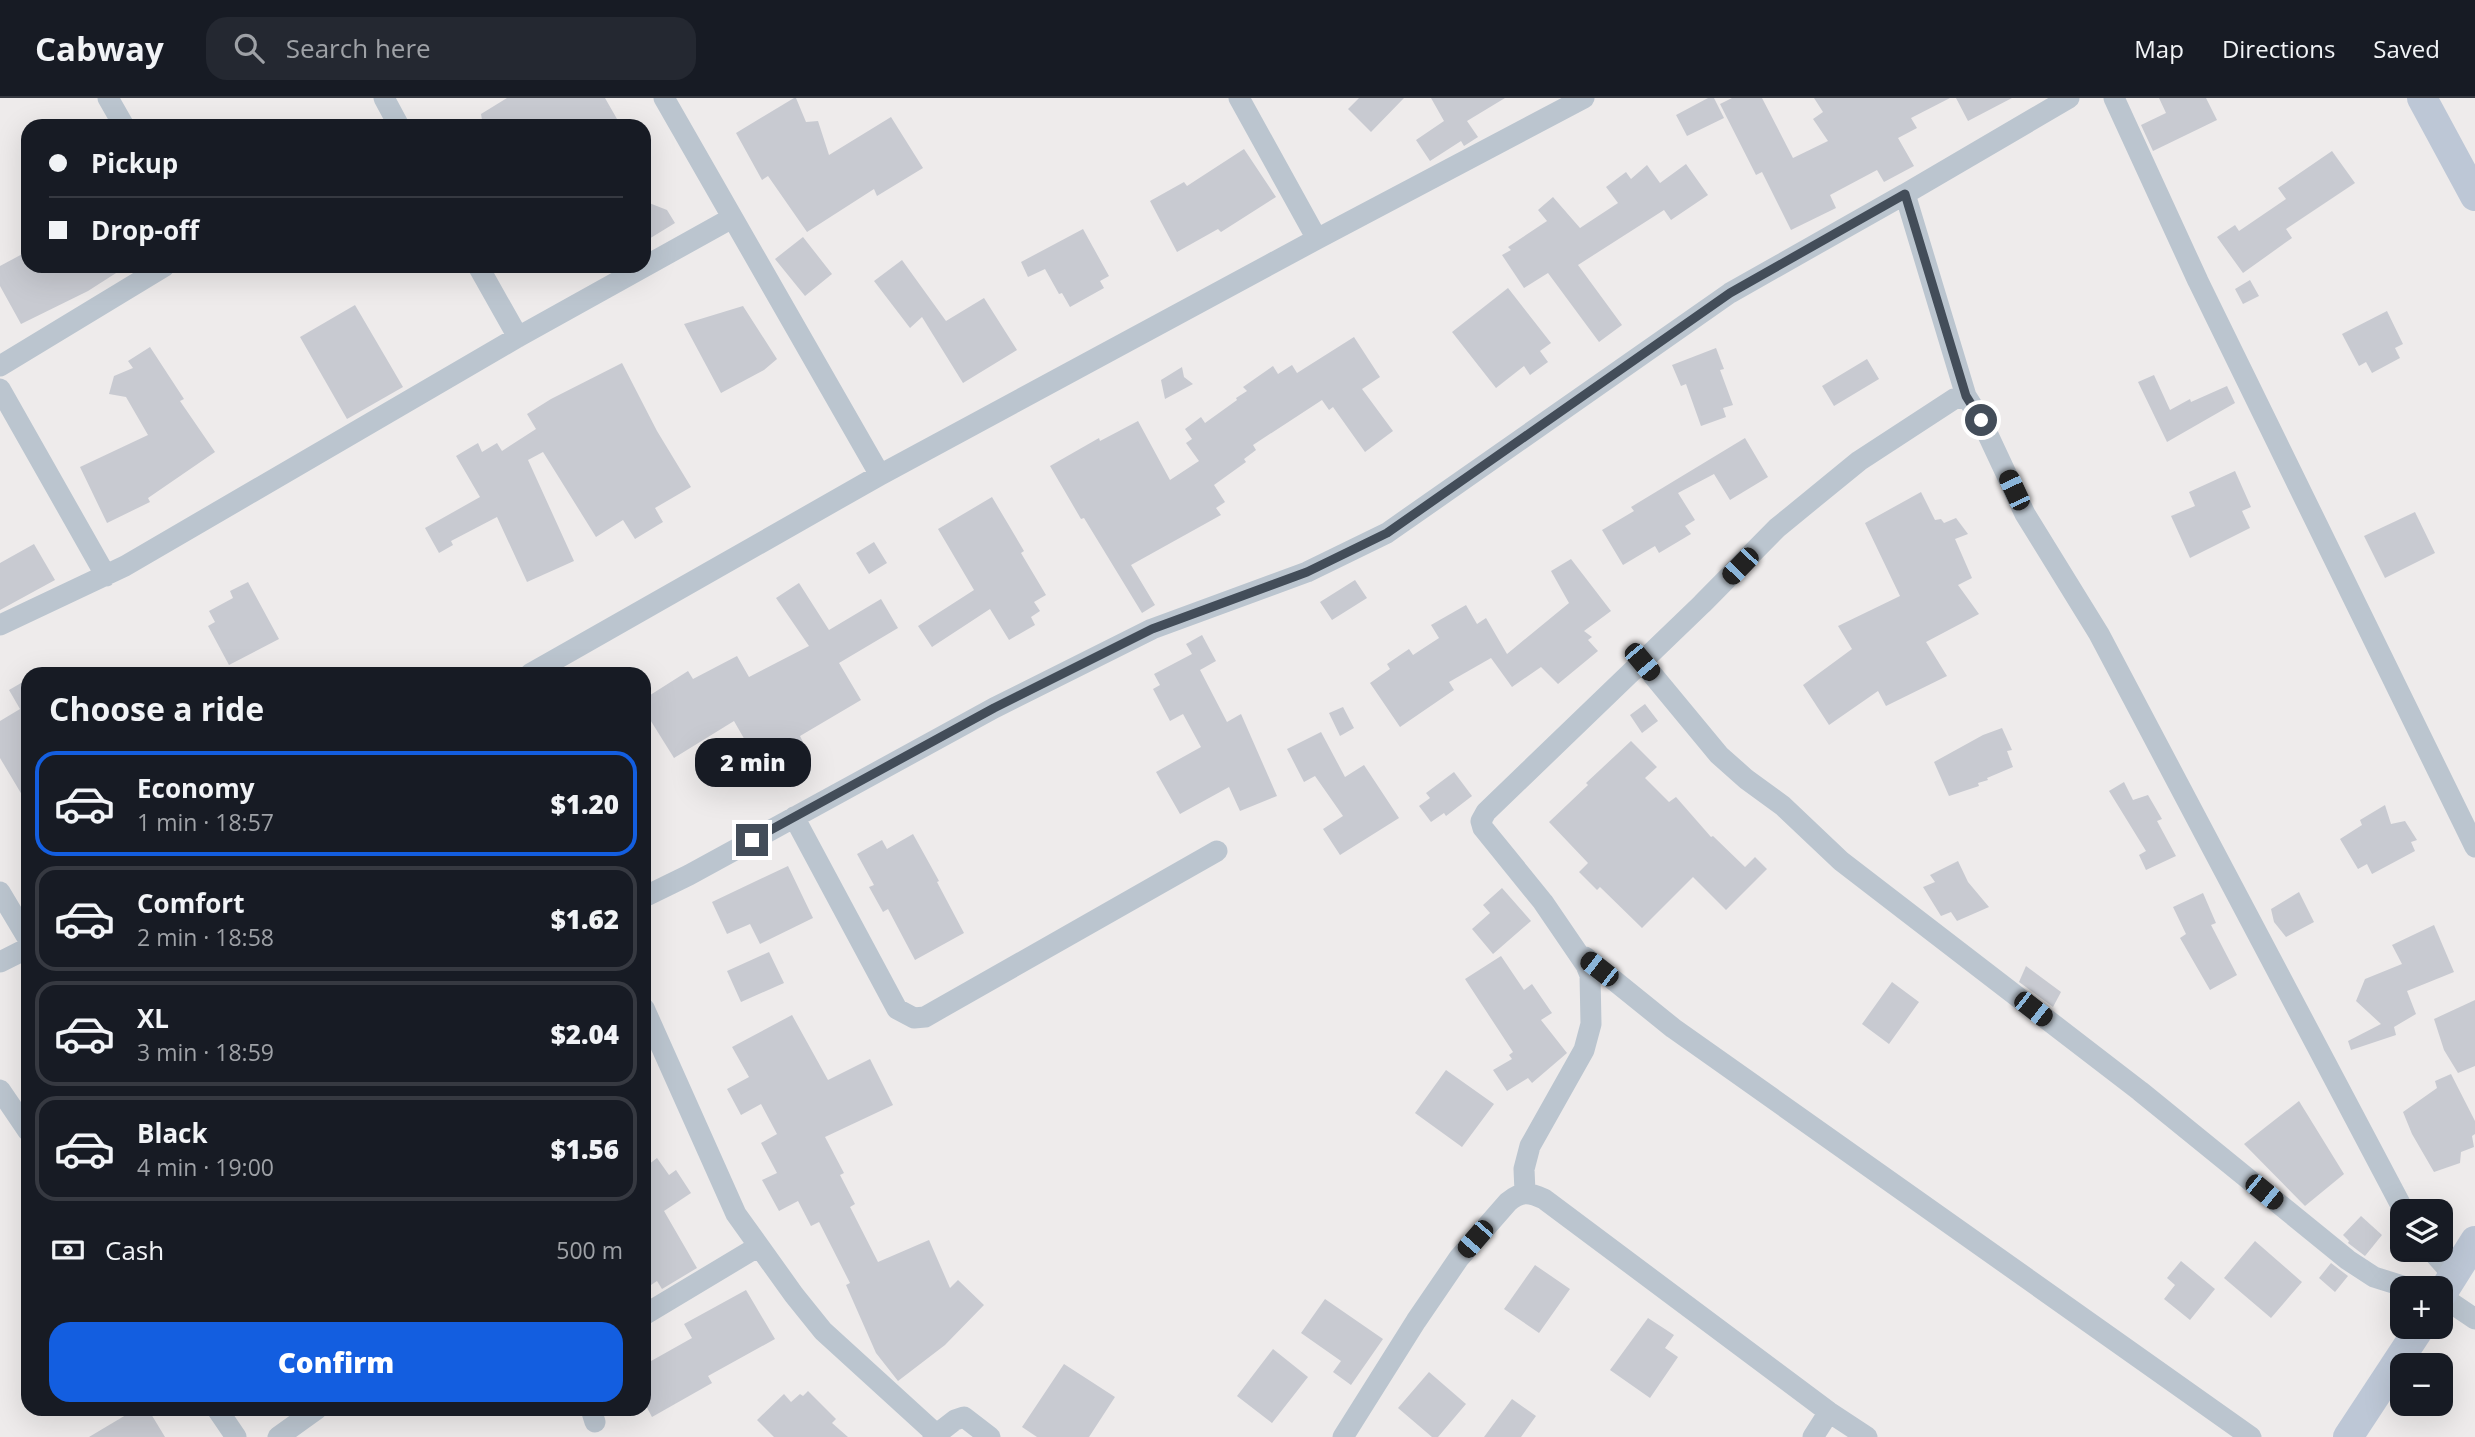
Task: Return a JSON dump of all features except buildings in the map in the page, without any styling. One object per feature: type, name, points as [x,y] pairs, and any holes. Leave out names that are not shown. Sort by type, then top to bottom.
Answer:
[{"type":"street","points":[[108,98],[120,119]]},
{"type":"street","points":[[384,98],[395,119]]},
{"type":"street","points":[[664,98],[880,475]]},
{"type":"street","points":[[1239,98],[1317,239]]},
{"type":"street","points":[[542,667],[880,475],[1584,98]]},
{"type":"street","points":[[651,893],[994,708],[1152,629],[1307,572],[1387,533],[1730,293],[2069,98]]},
{"type":"street","points":[[2114,98],[2204,293],[2475,847]]},
{"type":"street","points":[[2423,98],[2475,195]]},
{"type":"street","points":[[1905,194],[1966,396],[1981,420],[2025,514],[2099,634],[2398,1199]]},
{"type":"street","points":[[651,263],[732,218]]},
{"type":"street","points":[[0,366],[153,273]]},
{"type":"street","points":[[482,273],[518,337]]},
{"type":"street","points":[[0,625],[106,576],[633,273]]},
{"type":"street","points":[[0,389],[106,576]]},
{"type":"street","points":[[1525,1192],[1524,1169],[1530,1146],[1589,1037],[1591,975],[1580,954],[1543,902],[1483,828],[1481,821],[1486,812],[1777,528],[1859,461],[1954,399],[1966,396]]},
{"type":"street","points":[[1642,662],[1719,755],[1783,806],[1841,861],[2140,1091],[2348,1259],[2374,1277],[2390,1282]]},
{"type":"street","points":[[793,817],[897,1009],[914,1018],[925,1017],[1217,852]]},
{"type":"street","points":[[0,892],[21,927]]},
{"type":"street","points":[[0,962],[21,952]]},
{"type":"street","points":[[1580,954],[1674,1028],[2251,1437]]},
{"type":"street","points":[[651,1024],[736,1214],[823,1331],[934,1436],[955,1420],[964,1417],[990,1437]]},
{"type":"street","points":[[0,1090],[21,1121]]},
{"type":"street","points":[[1343,1437],[1459,1258],[1508,1202],[1525,1192],[1544,1199],[1829,1412],[1867,1437]]},
{"type":"street","points":[[2453,1276],[2475,1241]]},
{"type":"street","points":[[651,1311],[759,1246]]},
{"type":"street","points":[[2453,1297],[2475,1319]]},
{"type":"street","points":[[2348,1437],[2412,1339]]},
{"type":"street","points":[[1813,1437],[1829,1412]]},
{"type":"street","points":[[222,1416],[236,1437]]},
{"type":"street","points":[[290,1433],[309,1416]]},
{"type":"route","points":[[752,840],[994,708],[1152,629],[1307,572],[1387,533],[1730,293],[1905,194],[1966,396],[1981,420]]}]
